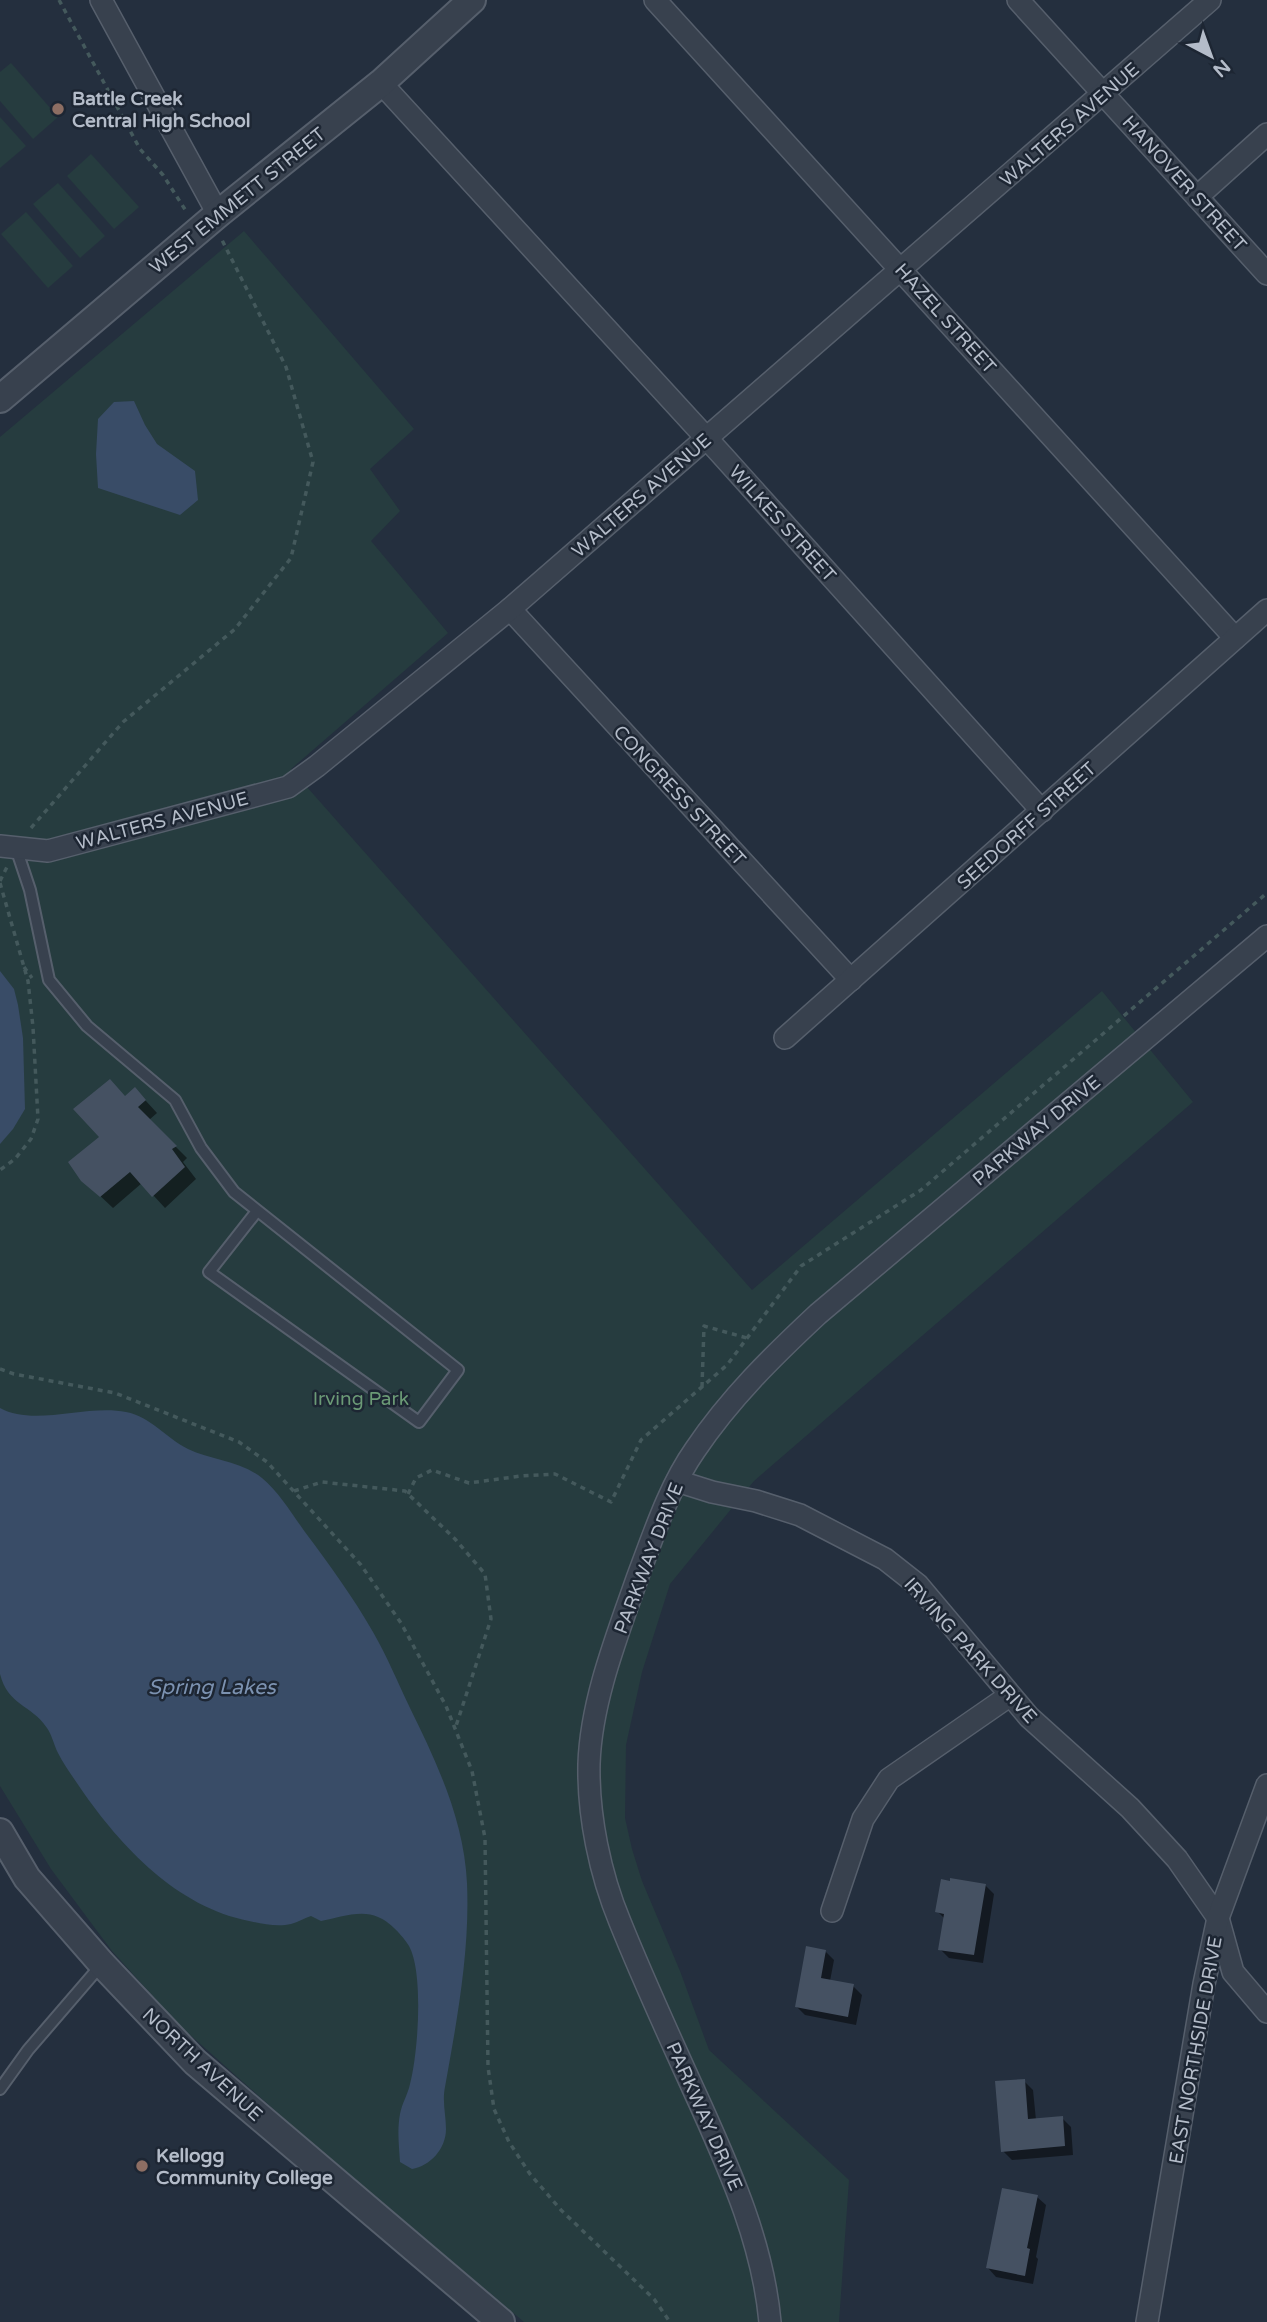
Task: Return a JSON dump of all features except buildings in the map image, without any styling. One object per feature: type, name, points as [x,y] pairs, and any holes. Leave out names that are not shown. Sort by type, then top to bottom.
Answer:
[{"type":"street","points":[[101,0],[218,214]]},
{"type":"street","name":"WEST EMMETT STREET","points":[[0,399],[218,214],[381,83],[472,0]]},
{"type":"street","name":"HAZEL STREET","points":[[655,0],[1235,638]]},
{"type":"street","name":"HANOVER STREET","points":[[1018,0],[1267,274]]},
{"type":"street","name":"WALTERS AVENUE","points":[[8,847],[48,851],[288,787],[510,609],[1210,0]]},
{"type":"street","name":"WILKES STREET","points":[[381,83],[1042,811]]},
{"type":"street","points":[[1197,197],[1267,134]]},
{"type":"street","name":"CONGRESS STREET","points":[[510,609],[851,980]]},
{"type":"street","name":"SEEDORFF STREET","points":[[785,1038],[1267,610]]},
{"type":"street","name":"PARKWAY DRIVE","points":[[770,2322],[759,2256],[739,2192],[618,1919],[599,1854],[591,1806],[589,1763],[594,1720],[604,1678],[652,1539],[677,1481],[693,1452],[722,1412],[761,1367],[818,1314],[1267,936]]},
{"type":"street","name":"IRVING PARK DRIVE","points":[[677,1481],[756,1501],[800,1516],[885,1559],[918,1585],[1028,1717],[1130,1808],[1177,1859],[1218,1917],[1233,1972],[1267,2012]]},
{"type":"street","points":[[832,1911],[863,1819],[889,1779],[1009,1696]]},
{"type":"street","name":"EAST NORTHSIDE DRIVE","points":[[1147,2322],[1204,1984],[1218,1917],[1267,1786]]},
{"type":"street","name":"NORTH AVENUE","points":[[0,1832],[27,1878],[102,1964],[195,2062],[501,2322]]},
{"type":"lane","points":[[8,847],[30,890],[49,980],[86,1026],[175,1100],[201,1148],[234,1192],[458,1370],[419,1422],[209,1272],[257,1211]]},
{"type":"lane","points":[[0,2089],[27,2050],[102,1964]]},
{"type":"path","points":[[59,0],[140,149],[163,175],[187,212]]},
{"type":"path","points":[[0,1170],[15,1159],[31,1139],[38,1119],[33,1027],[24,967],[0,882],[8,847],[36,821],[123,722],[235,629],[291,558],[313,462],[286,368],[225,242]]},
{"type":"path","points":[[408,1494],[416,1478],[432,1470],[469,1483],[555,1474],[611,1502],[641,1440],[727,1365],[802,1266],[921,1190],[1267,893]]},
{"type":"path","points":[[24,967],[38,984]]},
{"type":"path","points":[[702,1387],[704,1326],[747,1338]]},
{"type":"path","points":[[0,1369],[115,1393],[239,1442],[267,1462],[361,1565],[401,1623],[446,1706],[472,1771],[485,1838],[488,2067],[494,2109],[509,2142],[530,2174],[561,2210],[654,2299],[670,2322]]},
{"type":"path","points":[[294,1491],[322,1482],[405,1491],[455,1539],[485,1574],[491,1619],[455,1728]]},
{"type":"green space","points":[[11,63],[58,117],[33,139],[0,101],[0,72]]},
{"type":"green space","points":[[0,117],[26,146],[0,168]]},
{"type":"green space","points":[[91,154],[139,207],[114,229],[67,176]]},
{"type":"green space","points":[[58,183],[105,236],[80,258],[33,204]]},
{"type":"green space","points":[[26,212],[73,266],[48,288],[1,234]]},
{"type":"green space","name":"Irving Park","points":[[244,231],[414,429],[370,469],[400,511],[371,541],[448,633],[291,769],[752,1290],[1102,991],[1193,1102],[754,1481],[670,1584],[642,1672],[626,1745],[625,1818],[632,1849],[642,1881],[680,1971],[709,2050],[849,2180],[839,2322],[524,2322],[314,2145],[179,2025],[112,1951],[51,1869],[0,1786],[0,437]]},
{"type":"water","points":[[134,401],[157,444],[195,471],[198,500],[180,515],[98,488],[98,419],[114,402]]},
{"type":"water","points":[[0,971],[14,989],[18,1005],[23,1038],[25,1109],[0,1144]]},
{"type":"water","name":"Spring Lakes","points":[[0,1408],[29,1416],[111,1410],[126,1412],[143,1418],[188,1449],[254,1472],[285,1504],[373,1632],[448,1792],[465,1860],[467,1934],[458,2011],[444,2093],[446,2129],[440,2150],[425,2164],[412,2169],[400,2162],[399,2120],[413,2071],[418,1994],[414,1958],[399,1933],[382,1919],[371,1915],[349,1915],[321,1921],[311,1916],[286,1925],[270,1925],[223,1914],[198,1903],[153,1871],[114,1832],[66,1766],[41,1720],[8,1693],[0,1674]]},
{"type":"place","name":"Battle Creek Central High School","points":[[58,109]]},
{"type":"place","name":"Kellogg Community College","points":[[142,2166]]}]
